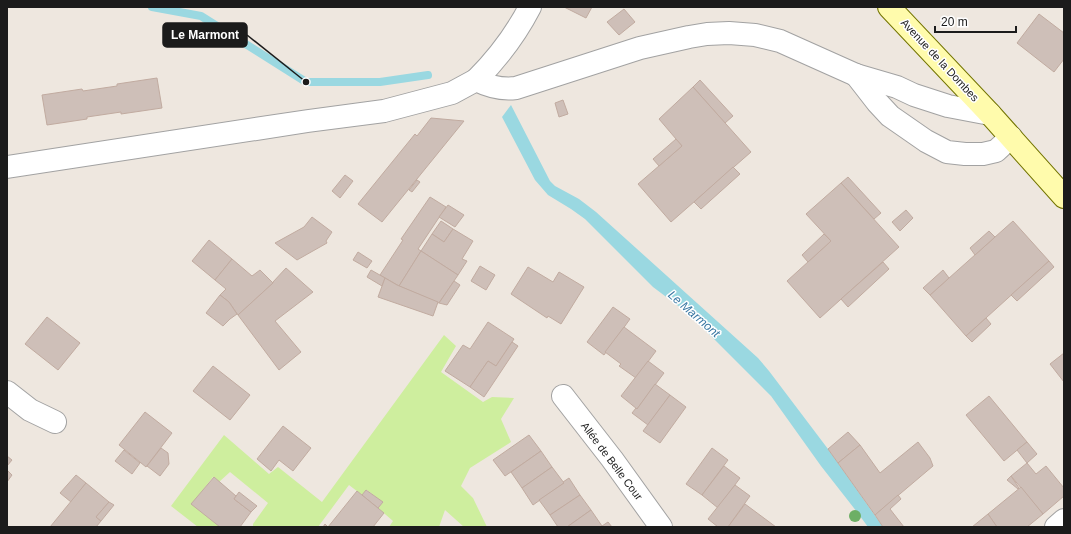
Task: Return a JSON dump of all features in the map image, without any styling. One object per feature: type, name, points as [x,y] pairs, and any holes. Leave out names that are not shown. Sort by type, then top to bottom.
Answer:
[{"type":"main road","name":"Avenue de la Dombes","points":[[889,7],[990,114],[1064,197]]},
{"type":"street","points":[[7,167],[292,123],[384,111],[452,93],[476,80],[492,64],[520,26],[530,7]]},
{"type":"street","points":[[476,80],[490,87],[511,89],[640,48],[689,36],[729,33],[755,35],[780,41],[856,75],[896,87],[948,106],[990,114]]},
{"type":"street","points":[[856,75],[890,116],[926,141],[947,152],[984,154],[996,150],[1011,137]]},
{"type":"street","points":[[7,392],[30,410],[55,422]]},
{"type":"street","name":"Allée de Belle Cour","points":[[563,396],[612,459],[661,527]]},
{"type":"street","points":[[1056,527],[1064,520]]},
{"type":"green space","points":[[444,335],[456,346],[441,372],[483,402],[492,397],[514,398],[501,419],[511,442],[470,468],[461,486],[473,498],[487,527],[464,527],[445,510],[439,527],[389,527],[393,521],[378,508],[382,502],[367,490],[362,495],[349,485],[318,527],[253,527],[253,524],[268,503],[230,472],[219,482],[213,477],[192,504],[220,527],[198,527],[171,506],[224,435],[269,474],[278,467],[322,502]]},
{"type":"water","points":[[511,105],[550,181],[555,186],[579,199],[596,212],[758,358],[828,449],[883,527],[868,527],[821,466],[771,396],[689,314],[653,287],[585,219],[548,195],[535,180],[502,117]]},
{"type":"building","points":[[564,7],[592,7],[586,18]]},
{"type":"building","points":[[624,9],[635,22],[619,35],[607,22]]},
{"type":"building","points":[[1039,14],[1064,33],[1064,59],[1054,72],[1017,43]]},
{"type":"building","points":[[157,78],[162,108],[87,117],[87,119],[47,125],[42,95],[117,86],[117,84]]},
{"type":"building","points":[[700,80],[733,116],[725,123],[693,87]]},
{"type":"building","points":[[693,87],[751,152],[671,222],[638,184],[682,146],[659,119]]},
{"type":"building","points":[[563,100],[568,114],[559,117],[555,103]]},
{"type":"building","points":[[431,118],[464,121],[382,222],[358,204],[415,134],[417,136]]},
{"type":"building","points":[[676,139],[682,146],[659,166],[653,159]]},
{"type":"building","points":[[733,167],[740,174],[701,209],[694,202]]},
{"type":"building","points":[[345,175],[353,181],[340,198],[332,191]]},
{"type":"building","points":[[848,177],[881,213],[874,219],[841,183]]},
{"type":"building","points":[[417,180],[420,182],[412,192],[409,190]]},
{"type":"building","points":[[841,183],[899,247],[820,318],[787,281],[831,241],[806,214]]},
{"type":"building","points":[[430,197],[446,207],[418,249],[421,251],[399,286],[380,275],[403,240],[401,239]]},
{"type":"building","points":[[448,205],[464,215],[455,227],[439,217]]},
{"type":"building","points":[[906,210],[913,218],[900,231],[892,222]]},
{"type":"building","points":[[312,217],[332,232],[326,241],[327,243],[297,260],[275,243],[304,227]]},
{"type":"building","points":[[441,221],[453,229],[444,242],[432,234]]},
{"type":"building","points":[[1013,221],[1049,261],[966,336],[930,295]]},
{"type":"building","points":[[453,229],[473,241],[462,259],[467,261],[458,275],[421,251],[432,234],[444,242]]},
{"type":"building","points":[[989,231],[995,237],[975,255],[970,248]]},
{"type":"building","points":[[824,234],[831,241],[808,262],[802,255]]},
{"type":"building","points":[[209,240],[232,259],[215,280],[192,261]]},
{"type":"building","points":[[421,251],[458,275],[439,303],[399,286]]},
{"type":"building","points":[[358,252],[372,261],[367,268],[353,260]]},
{"type":"building","points":[[232,259],[252,276],[260,270],[273,283],[238,315],[229,302],[220,295],[226,289],[215,280]]},
{"type":"building","points":[[1049,261],[1054,267],[1017,301],[1011,295]]},
{"type":"building","points":[[883,262],[889,269],[848,307],[841,299]]},
{"type":"building","points":[[480,266],[495,275],[486,290],[471,281]]},
{"type":"building","points":[[528,267],[553,282],[559,272],[584,287],[561,324],[548,316],[547,318],[511,294]]},
{"type":"building","points":[[286,268],[313,292],[275,321],[301,352],[279,370],[238,315],[273,283]]},
{"type":"building","points":[[371,270],[385,278],[382,286],[367,277]]},
{"type":"building","points":[[943,270],[949,278],[930,295],[923,288]]},
{"type":"building","points":[[385,278],[397,285],[438,302],[433,316],[378,297]]},
{"type":"building","points":[[454,281],[460,285],[447,305],[439,303]]},
{"type":"building","points":[[220,295],[229,302],[237,314],[223,326],[206,313]]},
{"type":"building","points":[[613,307],[630,319],[604,355],[587,342]]},
{"type":"building","points":[[47,317],[80,343],[58,370],[25,344]]},
{"type":"building","points":[[986,318],[991,324],[972,342],[966,336]]},
{"type":"building","points":[[488,322],[514,339],[496,366],[488,361],[470,387],[445,371],[463,345],[470,349]]},
{"type":"building","points":[[624,327],[656,351],[636,378],[619,366],[621,364],[605,352]]},
{"type":"building","points":[[512,342],[518,346],[484,397],[470,387],[488,361],[496,366]]},
{"type":"building","points":[[1064,353],[1064,382],[1050,364]]},
{"type":"building","points":[[648,361],[664,373],[637,409],[621,396]]},
{"type":"building","points":[[213,366],[250,395],[230,420],[193,391]]},
{"type":"building","points":[[655,384],[670,395],[648,425],[632,413],[636,408],[637,409]]},
{"type":"building","points":[[670,395],[686,407],[660,443],[643,431]]},
{"type":"building","points":[[989,396],[1027,442],[1004,461],[966,415]]},
{"type":"building","points":[[145,412],[172,433],[146,467],[119,445]]},
{"type":"building","points":[[283,426],[311,448],[293,471],[279,460],[271,471],[257,459]]},
{"type":"building","points":[[848,432],[860,445],[838,463],[828,449]]},
{"type":"building","points":[[529,435],[541,451],[505,476],[493,460]]},
{"type":"building","points":[[918,442],[930,458],[933,466],[875,515],[838,463],[860,445],[880,473]]},
{"type":"building","points":[[1027,442],[1037,454],[1027,463],[1017,450]]},
{"type":"building","points":[[161,448],[168,453],[169,464],[160,476],[147,466]]},
{"type":"building","points":[[712,448],[728,460],[702,495],[686,484]]},
{"type":"building","points":[[124,450],[140,463],[132,474],[115,461]]},
{"type":"building","points":[[541,451],[552,467],[522,488],[511,472]]},
{"type":"building","points":[[7,456],[12,460],[7,466]]},
{"type":"building","points":[[1027,463],[1036,474],[1046,466],[1064,488],[1064,496],[1043,514],[1011,476]]},
{"type":"building","points":[[724,466],[740,478],[718,508],[702,495]]},
{"type":"building","points":[[552,467],[564,483],[533,505],[522,488]]},
{"type":"building","points":[[8,471],[12,475],[7,482],[7,472]]},
{"type":"building","points":[[76,475],[86,483],[71,502],[60,493]]},
{"type":"building","points":[[1011,476],[1019,488],[1018,489],[1007,480]]},
{"type":"building","points":[[214,477],[236,496],[234,499],[251,512],[240,527],[220,527],[191,504]]},
{"type":"building","points":[[569,478],[580,495],[550,515],[539,500]]},
{"type":"building","points":[[86,483],[109,502],[96,517],[101,521],[96,527],[50,527]]},
{"type":"building","points":[[735,485],[750,496],[728,527],[718,527],[708,519]]},
{"type":"building","points":[[1021,487],[1043,514],[1027,527],[997,527],[988,514]]},
{"type":"building","points":[[366,490],[383,502],[378,508],[362,495]]},
{"type":"building","points":[[357,491],[384,513],[373,527],[328,527]]},
{"type":"building","points":[[239,492],[257,506],[251,512],[234,499]]},
{"type":"building","points":[[580,495],[591,510],[567,527],[558,527],[550,515]]},
{"type":"building","points":[[898,495],[901,499],[890,509],[904,527],[883,527],[875,515]]},
{"type":"building","points":[[109,502],[114,505],[101,521],[96,517]]},
{"type":"building","points":[[745,504],[776,527],[728,527]]},
{"type":"building","points":[[591,510],[602,526],[601,527],[567,527]]},
{"type":"building","points":[[988,514],[997,527],[972,527]]},
{"type":"building","points":[[608,522],[612,527],[601,527],[602,526]]},
{"type":"waterway","name":"Le Marmont","points":[[152,7],[201,16],[306,82],[380,82],[428,75]]},
{"type":"place","name":"Le Marmont","points":[[306,82]]}]
